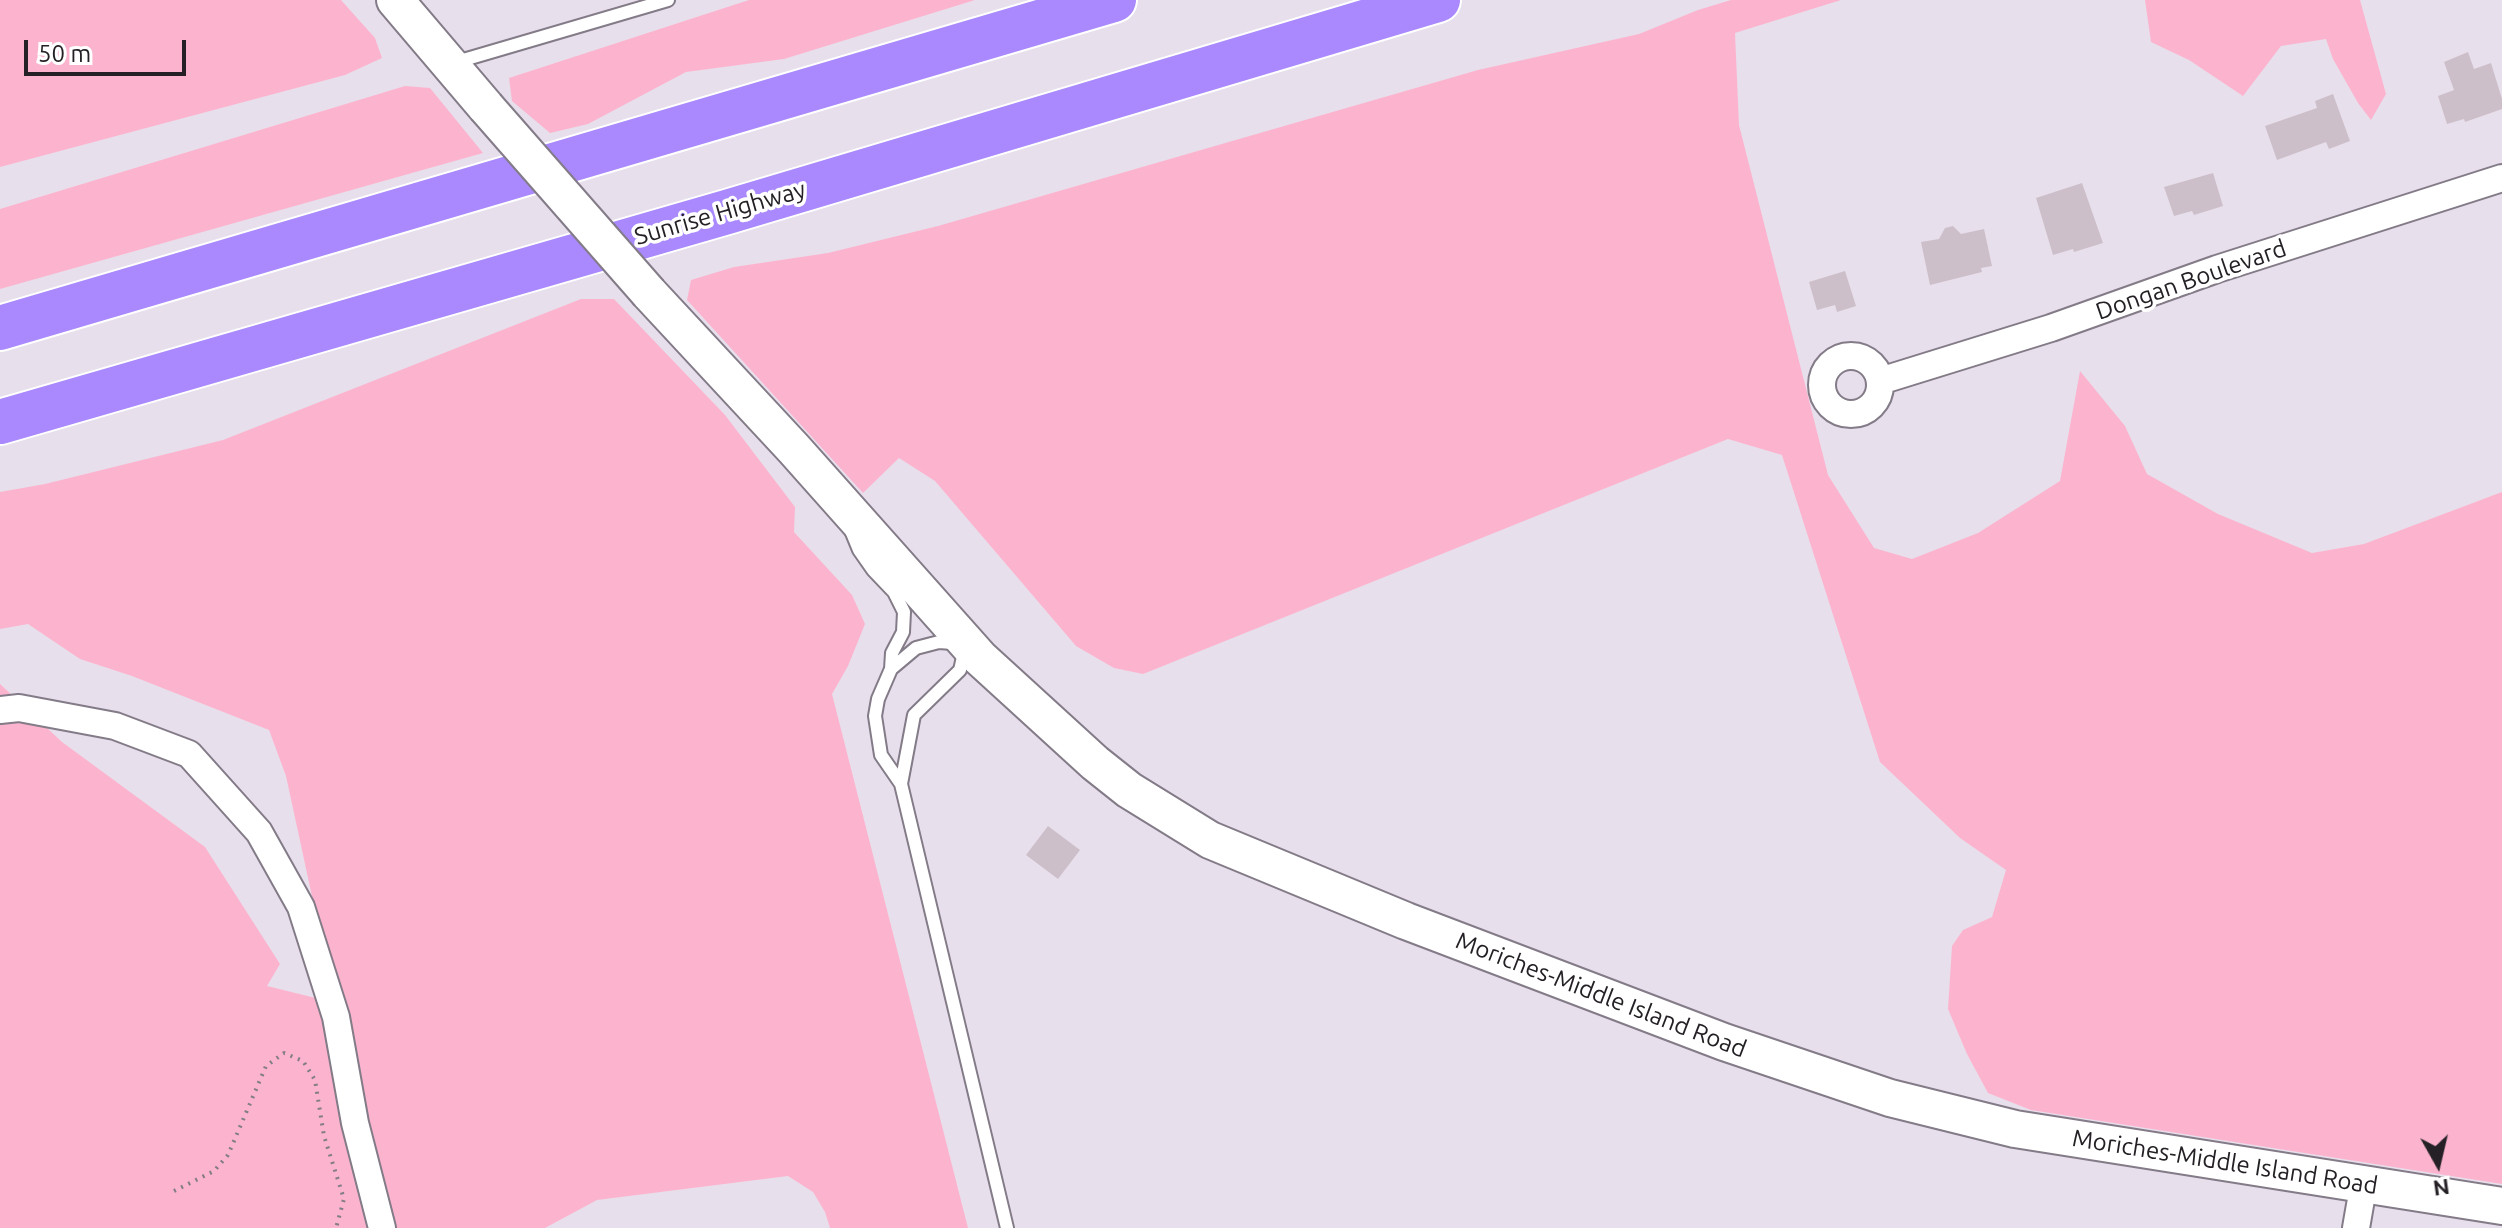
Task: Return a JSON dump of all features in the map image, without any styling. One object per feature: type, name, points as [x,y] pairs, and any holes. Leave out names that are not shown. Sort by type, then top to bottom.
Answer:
[{"type":"highway","points":[[0,328],[1114,0]]},
{"type":"highway","name":"Sunrise Highway","points":[[0,422],[742,207],[1438,0]]},
{"type":"main road","points":[[395,0],[450,64]]},
{"type":"main road","name":"Moriches-Middle Island Road","points":[[450,64],[649,293],[966,644],[1095,763],[1162,811],[1210,840],[1406,921],[1724,1042],[1826,1078],[1940,1112],[2079,1140],[2364,1182],[2502,1206]]},
{"type":"street","name":"Dongan Boulevard","points":[[1880,381],[2051,328],[2217,269],[2502,178]]},
{"type":"street","points":[[0,710],[19,708],[115,726],[189,754],[259,832],[301,907],[336,1017],[355,1123],[382,1228]]},
{"type":"street","points":[[2356,1228],[2364,1182]]},
{"type":"lane","points":[[450,64],[668,0]]},
{"type":"lane","points":[[838,499],[859,550],[894,592],[904,612],[903,632],[892,653],[891,669],[878,699],[875,716],[881,755],[901,784],[1007,1228]]},
{"type":"lane","points":[[891,669],[916,648],[939,642],[966,644],[960,670],[914,715],[901,784]]},
{"type":"path","points":[[174,1191],[214,1171],[228,1155],[266,1066],[284,1053],[303,1061],[315,1080],[324,1136],[344,1199],[336,1228]]},
{"type":"shaded area","points":[[0,0],[341,0],[375,38],[382,58],[345,75],[0,167]]},
{"type":"shaded area","points":[[749,0],[975,0],[784,59],[686,72],[588,124],[550,133],[512,101],[509,78]]},
{"type":"shaded area","points":[[1731,0],[1841,0],[1735,33],[1739,125],[1828,475],[1874,548],[1912,559],[1978,533],[2060,481],[2080,371],[2125,426],[2147,474],[2218,514],[2312,553],[2364,544],[2502,492],[2502,1184],[2031,1110],[1988,1093],[1948,1009],[1952,946],[1963,930],[1992,917],[2006,870],[1960,838],[1880,762],[1782,455],[1728,439],[1143,674],[1114,668],[1076,646],[935,481],[899,458],[863,493],[687,300],[691,280],[734,267],[828,253],[938,226],[1478,70],[1639,34]]},
{"type":"shaded area","points":[[2145,0],[2360,0],[2386,94],[2371,120],[2333,59],[2326,39],[2281,46],[2243,96],[2189,60],[2151,42]]},
{"type":"shaded area","points":[[405,86],[430,88],[483,153],[0,289],[0,209]]},
{"type":"shaded area","points":[[581,299],[614,299],[725,415],[795,507],[794,532],[852,595],[865,624],[848,666],[832,694],[968,1228],[830,1228],[813,1192],[788,1176],[597,1200],[545,1228],[0,1228],[0,684],[62,742],[205,847],[280,964],[267,986],[340,1004],[321,938],[286,776],[269,730],[80,659],[28,624],[0,629],[0,492],[45,484],[223,440]]},
{"type":"building","points":[[2468,52],[2474,69],[2491,63],[2502,109],[2465,122],[2464,119],[2447,124],[2438,96],[2454,90],[2444,62]]},
{"type":"building","points":[[2333,94],[2350,141],[2329,149],[2326,142],[2277,160],[2265,126],[2317,108],[2315,101]]},
{"type":"building","points":[[2213,173],[2223,206],[2194,215],[2192,211],[2174,216],[2164,187]]},
{"type":"building","points":[[2082,183],[2103,243],[2053,255],[2036,198]]},
{"type":"building","points":[[1953,226],[1961,234],[1984,229],[1992,266],[1981,268],[1982,272],[1930,285],[1921,242],[1939,239],[1945,228]]},
{"type":"building","points":[[1845,271],[1856,306],[1837,312],[1835,305],[1817,310],[1809,282]]},
{"type":"building","points":[[1048,826],[1080,850],[1058,879],[1026,855]]}]
